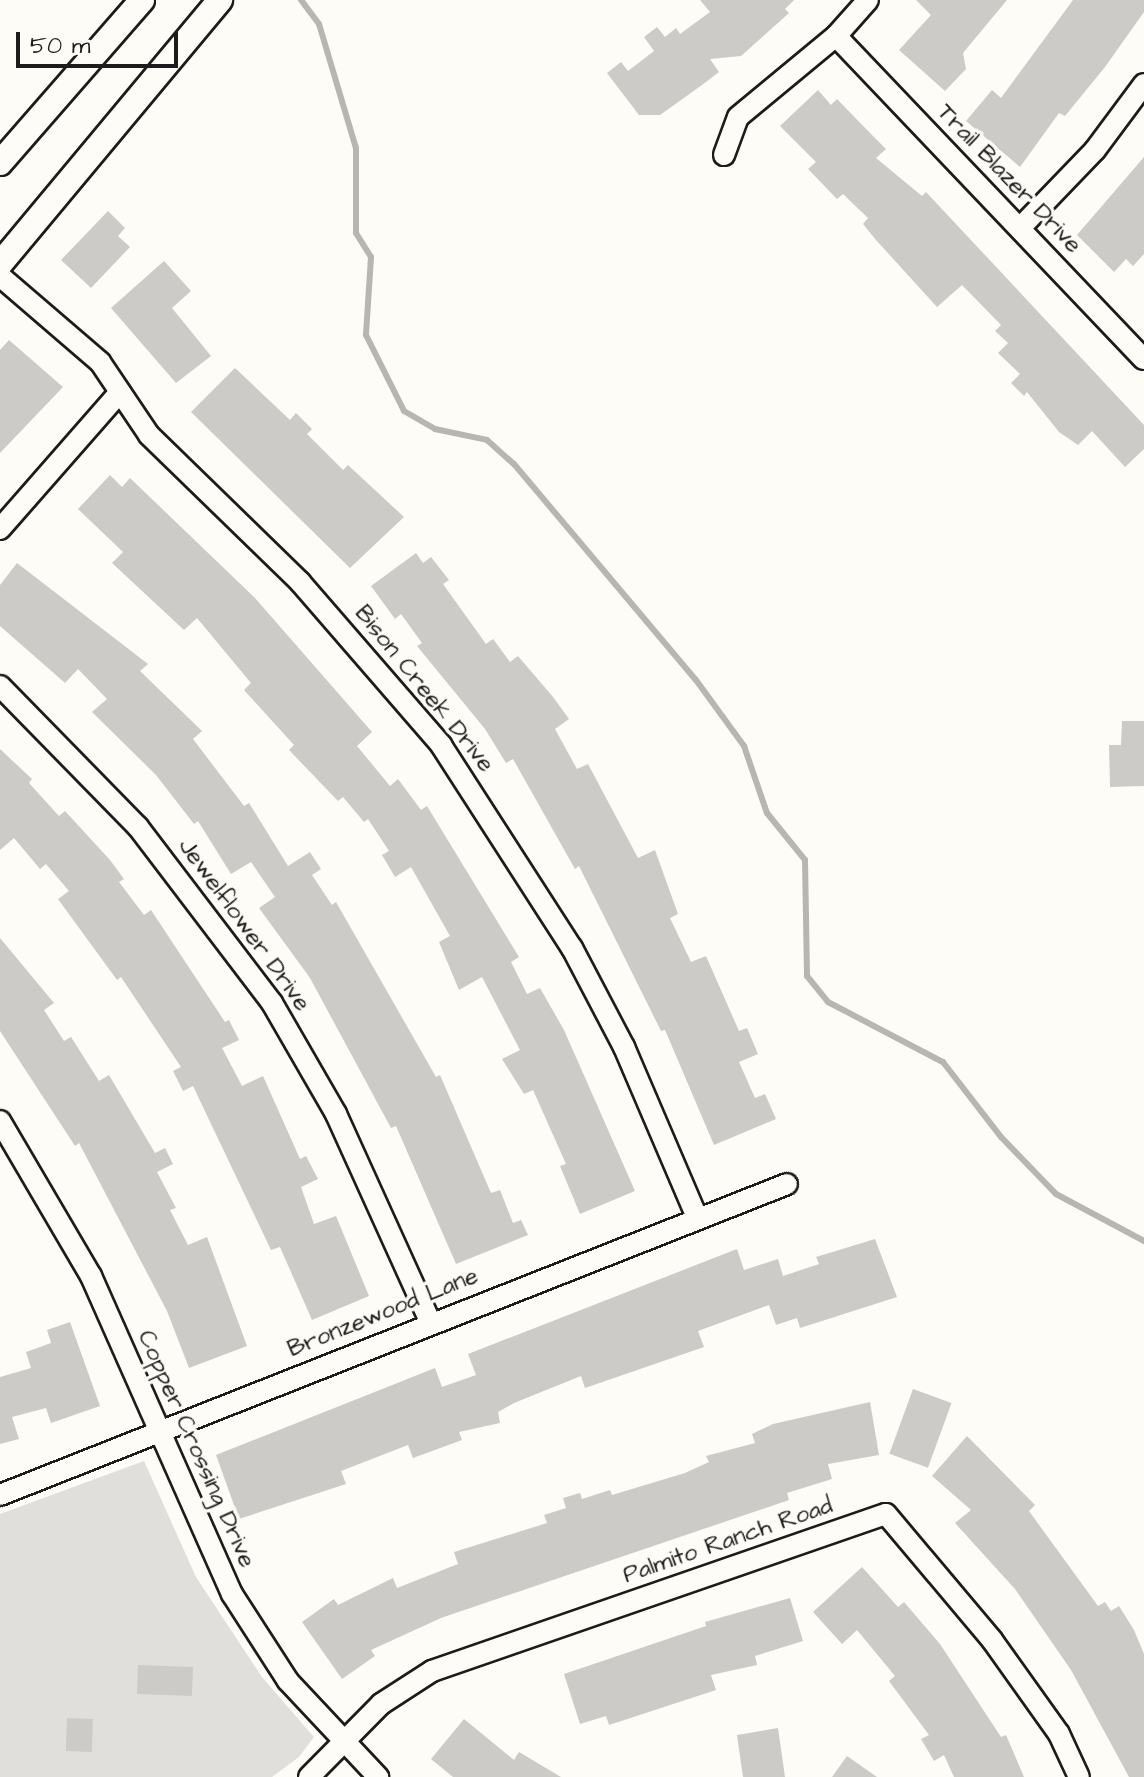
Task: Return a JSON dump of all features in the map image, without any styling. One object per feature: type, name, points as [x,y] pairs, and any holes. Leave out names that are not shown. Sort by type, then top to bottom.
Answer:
[{"type":"street","points":[[0,163],[142,0]]},
{"type":"street","points":[[0,264],[220,0]]},
{"type":"street","points":[[724,155],[738,117],[836,36],[868,0]]},
{"type":"street","name":"Trail Blazer Drive","points":[[836,36],[1144,359]]},
{"type":"street","points":[[1020,228],[1095,150],[1144,84]]},
{"type":"street","name":"Bison Creek Drive","points":[[0,276],[81,343],[149,435],[300,582],[441,745],[572,948],[624,1047],[697,1217]]},
{"type":"street","points":[[0,529],[120,392]]},
{"type":"street","name":"Jewelflower Drive","points":[[0,686],[138,827],[272,1003],[343,1128],[430,1321]]},
{"type":"street","name":"Copper Crossing Drive","points":[[0,1121],[79,1252],[232,1594],[288,1681],[342,1745],[378,1777]]},
{"type":"street","name":"Bronzewood Lane","points":[[0,1495],[430,1321],[787,1184]]},
{"type":"street","name":"Palmito Ranch Road","points":[[309,1777],[381,1704],[432,1671],[886,1514],[992,1640],[1059,1734],[1079,1777]]},
{"type":"shaded area","points":[[144,1461],[196,1577],[262,1677],[314,1737],[299,1757],[272,1777],[0,1777],[0,1514]]},
{"type":"building","points":[[700,0],[794,0],[785,9],[789,13],[741,56],[710,59],[719,72],[702,85],[660,115],[639,115],[607,73],[621,62],[628,71],[654,51],[644,37],[657,27],[665,37],[676,28],[680,34],[710,12]]},
{"type":"building","points":[[916,0],[1007,0],[963,53],[966,69],[945,91],[899,50],[931,15]]},
{"type":"building","points":[[1073,0],[1144,0],[1144,12],[1105,67],[1065,116],[1059,113],[1020,167],[966,121],[992,90],[1001,98]]},
{"type":"building","points":[[818,90],[831,105],[837,99],[886,149],[876,158],[922,196],[926,192],[1144,425],[1144,449],[1125,467],[1092,431],[1078,445],[1059,432],[1027,392],[1024,396],[1011,383],[1020,374],[998,353],[1008,343],[995,331],[1001,325],[962,285],[937,307],[863,224],[868,218],[843,194],[837,199],[808,169],[816,162],[780,126]]},
{"type":"building","points":[[1144,157],[1144,254],[1133,266],[1126,259],[1114,272],[1077,235]]},
{"type":"building","points":[[108,211],[125,228],[118,236],[130,247],[91,288],[61,260]]},
{"type":"building","points":[[164,261],[191,291],[172,308],[211,356],[176,383],[111,308]]},
{"type":"building","points":[[9,340],[63,387],[0,453],[0,350]]},
{"type":"building","points":[[235,368],[290,420],[296,413],[312,429],[307,434],[343,470],[348,465],[404,517],[350,568],[191,412]]},
{"type":"building","points":[[110,475],[122,487],[130,478],[255,598],[372,732],[357,746],[390,786],[398,779],[421,810],[427,806],[519,957],[511,962],[527,994],[540,988],[564,1030],[635,1191],[580,1214],[560,1166],[566,1164],[533,1090],[524,1094],[502,1059],[520,1050],[482,977],[459,990],[439,942],[450,936],[411,867],[395,877],[382,855],[389,851],[368,819],[364,822],[343,797],[338,801],[289,750],[294,745],[244,690],[251,683],[197,618],[184,630],[112,563],[123,552],[78,509]]},
{"type":"building","points":[[416,553],[423,563],[431,557],[449,580],[443,584],[486,644],[493,639],[510,662],[518,656],[553,697],[569,719],[555,729],[577,769],[588,764],[638,858],[655,850],[678,914],[670,918],[691,962],[706,956],[739,1031],[747,1028],[758,1054],[739,1062],[755,1098],[765,1094],[776,1119],[714,1145],[665,1030],[661,1031],[579,866],[575,869],[513,759],[506,763],[485,729],[417,646],[422,643],[401,614],[395,619],[371,586]]},
{"type":"building","points":[[17,563],[148,664],[140,671],[202,731],[193,739],[244,806],[249,803],[288,866],[310,852],[321,869],[312,875],[332,905],[336,902],[436,1077],[440,1075],[491,1193],[500,1190],[513,1223],[521,1220],[528,1235],[456,1264],[396,1126],[391,1128],[310,978],[259,908],[275,897],[251,862],[231,874],[198,821],[194,824],[156,775],[92,712],[107,699],[78,669],[65,683],[0,626],[0,585]]},
{"type":"building","points":[[1122,721],[1144,721],[1144,786],[1110,787],[1109,745],[1121,745]]},
{"type":"building","points":[[0,749],[32,779],[29,783],[59,816],[65,811],[110,860],[124,879],[119,882],[144,915],[151,910],[225,1022],[229,1020],[239,1040],[222,1048],[242,1086],[263,1076],[300,1159],[306,1156],[318,1179],[301,1187],[314,1224],[336,1216],[369,1296],[312,1320],[280,1247],[271,1250],[193,1086],[183,1091],[173,1071],[181,1067],[121,977],[117,980],[58,899],[69,891],[46,864],[40,869],[14,838],[0,850]]},
{"type":"building","points":[[0,938],[54,1003],[44,1010],[64,1041],[71,1037],[99,1081],[109,1075],[155,1153],[165,1148],[173,1164],[157,1172],[176,1208],[170,1210],[188,1245],[207,1237],[247,1346],[189,1368],[167,1311],[79,1143],[75,1146],[0,1031]]},
{"type":"building","points":[[875,1239],[897,1297],[800,1328],[797,1318],[776,1325],[769,1305],[698,1331],[704,1347],[585,1388],[581,1376],[498,1412],[500,1423],[459,1432],[462,1440],[413,1458],[408,1445],[341,1471],[346,1484],[239,1519],[216,1455],[435,1368],[442,1387],[476,1375],[468,1354],[737,1249],[744,1270],[778,1259],[783,1276],[819,1264],[816,1257]]},
{"type":"building","points":[[70,1322],[100,1406],[51,1423],[46,1408],[12,1417],[19,1439],[0,1444],[0,1377],[31,1368],[26,1352],[51,1343],[47,1330]]},
{"type":"building","points":[[913,1389],[952,1403],[928,1468],[889,1454]]},
{"type":"building","points":[[870,1402],[879,1455],[828,1464],[832,1479],[787,1493],[789,1500],[441,1618],[371,1650],[375,1656],[342,1679],[302,1622],[334,1599],[338,1605],[393,1578],[397,1588],[458,1564],[454,1552],[547,1523],[544,1515],[566,1508],[563,1498],[580,1493],[582,1499],[610,1490],[612,1495],[685,1473],[709,1462],[706,1456],[755,1443],[752,1434],[773,1424]]},
{"type":"building","points":[[967,1436],[1035,1505],[1029,1511],[1098,1606],[1105,1602],[1111,1611],[1119,1606],[1134,1630],[1144,1654],[1144,1777],[1129,1777],[1071,1670],[1015,1589],[955,1523],[971,1510],[932,1476]]},
{"type":"building","points":[[862,1567],[898,1607],[904,1602],[940,1644],[1001,1737],[1006,1735],[1024,1777],[954,1777],[944,1755],[934,1761],[921,1739],[929,1735],[889,1681],[895,1676],[857,1630],[842,1644],[813,1612]]},
{"type":"building","points":[[790,1598],[803,1641],[755,1656],[757,1665],[711,1675],[716,1690],[609,1725],[606,1716],[580,1724],[564,1674],[706,1626],[705,1622]]},
{"type":"building","points":[[138,1665],[193,1667],[192,1696],[137,1694]]},
{"type":"building","points":[[67,1718],[93,1719],[92,1752],[66,1751]]},
{"type":"building","points":[[464,1719],[514,1760],[519,1752],[561,1777],[453,1777],[431,1759]]},
{"type":"building","points":[[778,1728],[785,1777],[743,1777],[737,1735]]},
{"type":"building","points":[[847,1756],[877,1777],[832,1777]]},
{"type":"waterway","points":[[301,0],[319,24],[356,148],[356,233],[371,257],[366,335],[404,411],[435,429],[487,440],[514,464],[696,680],[744,746],[767,813],[805,860],[807,976],[828,1002],[943,1062],[1001,1137],[1056,1194],[1144,1241]]}]
